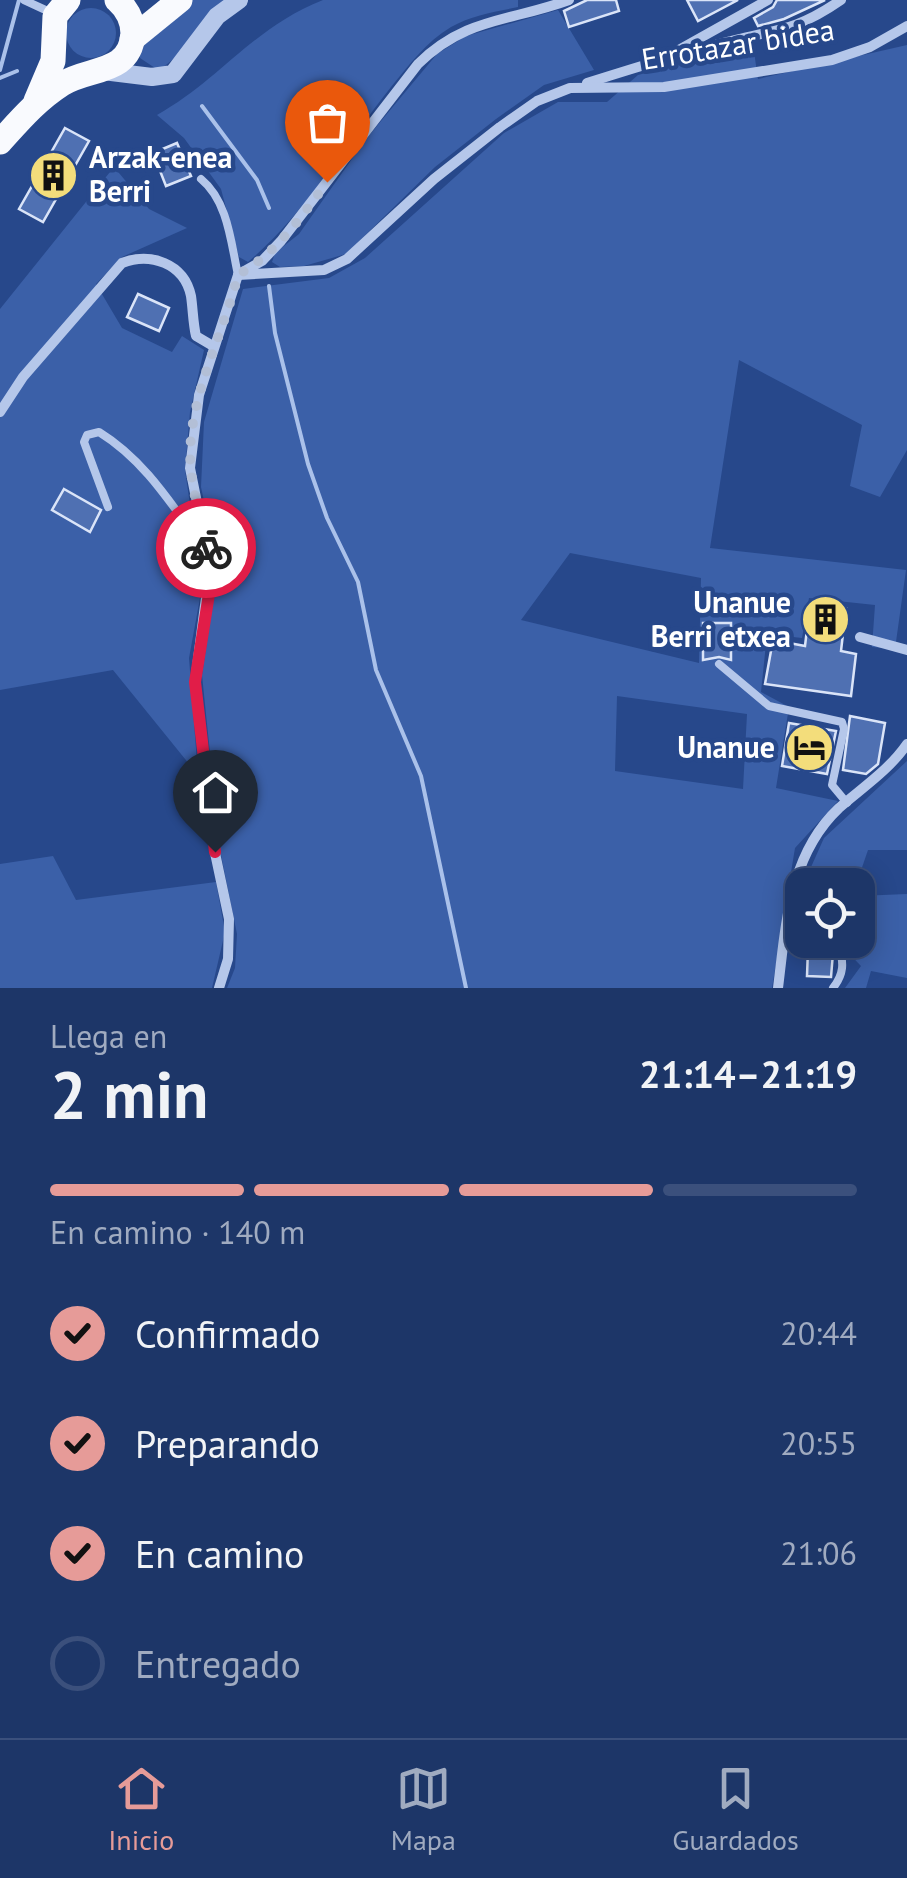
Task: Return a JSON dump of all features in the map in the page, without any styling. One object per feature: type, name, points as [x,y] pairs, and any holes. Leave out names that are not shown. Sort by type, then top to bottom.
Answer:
[{"type":"main road","points":[[117,0],[130,16],[130,44]]},
{"type":"main road","points":[[0,142],[35,103],[74,77],[120,62],[130,44],[180,0]]},
{"type":"main road","points":[[35,103],[54,61],[62,8]]},
{"type":"main road","points":[[54,43],[71,66],[98,71]]},
{"type":"street","points":[[98,71],[173,74],[216,16],[239,0]]},
{"type":"street","points":[[219,988],[228,959],[229,919],[215,852],[195,682],[209,594],[208,554],[190,468],[199,395],[238,275],[262,261],[281,241],[406,78],[440,43],[464,28],[569,0]]},
{"type":"street","name":"Errotazar bidea","points":[[652,64],[768,0]]},
{"type":"street","name":"Errotazar bidea","points":[[238,275],[324,270],[347,259],[434,180],[537,101],[740,39],[777,34],[814,18],[841,0]]},
{"type":"street","name":"Errotazar bidea","points":[[570,88],[664,88],[832,60],[870,47],[907,26]]},
{"type":"street","points":[[130,44],[144,75]]},
{"type":"street","points":[[0,412],[23,377],[122,263],[140,256],[157,259],[182,278],[190,292],[196,336],[213,346]]},
{"type":"street","points":[[860,636],[907,650]]},
{"type":"street","points":[[778,988],[798,868],[818,832],[846,802],[884,771],[907,744]]},
{"type":"lane","points":[[28,1],[62,8]]},
{"type":"lane","points":[[202,179],[212,188],[224,215],[238,275]]},
{"type":"lane","points":[[108,506],[84,442],[88,435],[99,432],[118,444],[159,485],[208,554]]},
{"type":"lane","points":[[719,664],[769,706],[842,722],[832,785],[846,802]]},
{"type":"lane","points":[[833,988],[843,969],[842,958]]},
{"type":"shaded area","points":[[191,0],[227,0],[177,56],[158,70],[140,58],[140,47]]},
{"type":"shaded area","points":[[323,0],[518,0],[518,7],[459,23],[426,47],[391,87],[306,201],[248,262],[239,257],[221,189],[184,138],[157,115],[276,25]]},
{"type":"shaded area","points":[[91,8],[109,15],[116,33],[109,51],[91,58],[73,51],[66,33],[73,15]]},
{"type":"shaded area","points":[[558,10],[594,70],[544,85],[496,119],[435,167],[346,254],[304,266],[280,267],[272,262],[275,253],[299,234],[366,139],[437,54],[466,36]]},
{"type":"shaded area","points":[[753,45],[758,79],[907,45],[907,450],[880,497],[850,486],[862,425],[739,360],[710,548],[906,570],[895,649],[872,647],[875,605],[809,598],[802,638],[767,634],[761,692],[789,707],[776,788],[838,801],[795,848],[792,868],[785,868],[785,909],[772,988],[227,988],[235,968],[237,934],[220,850],[202,675],[215,588],[214,548],[201,487],[204,422],[243,289],[329,278],[365,258],[504,133],[558,102],[607,102],[638,75]],"holes":[[[570,553],[701,578],[699,663],[521,620]],[[617,696],[747,714],[743,789],[615,771]]]},
{"type":"shaded area","points":[[114,167],[149,209],[187,228],[122,257],[96,284],[122,328],[172,352],[182,336],[204,350],[190,412],[185,470],[202,587],[189,658],[198,775],[113,670],[0,690],[0,309]]},
{"type":"shaded area","points":[[907,761],[907,850],[868,850],[862,868],[811,868],[824,838]]},
{"type":"shaded area","points":[[53,856],[76,900],[216,882],[225,932],[212,988],[0,988],[0,864]]},
{"type":"shaded area","points":[[907,894],[907,978],[871,971],[866,988],[845,988],[861,966],[853,958],[875,958],[875,895]]},
{"type":"building","points":[[587,0],[616,0],[619,11],[569,27],[564,11]]},
{"type":"building","points":[[687,0],[738,0],[698,21]]},
{"type":"building","points":[[777,0],[825,0],[758,26],[754,18],[773,7]]},
{"type":"building","name":"Arzak-enea Berri","points":[[65,128],[89,141],[43,222],[19,209]]},
{"type":"building","points":[[177,143],[191,176],[166,186],[153,153]]},
{"type":"building","points":[[138,294],[169,308],[159,331],[127,317]]},
{"type":"building","points":[[64,489],[101,510],[90,532],[52,510]]},
{"type":"building","points":[[810,604],[846,608],[841,651],[856,654],[851,696],[765,684],[773,640],[805,646]]},
{"type":"building","points":[[703,623],[731,623],[731,660],[703,660]]},
{"type":"building","points":[[850,716],[885,723],[878,764],[866,774],[843,770]]},
{"type":"building","name":"Unanue","points":[[789,723],[836,731],[827,774],[782,766]]},
{"type":"building","points":[[808,958],[833,958],[831,977],[807,976]]},
{"type":"waterway","points":[[0,70],[19,0]]},
{"type":"waterway","points":[[0,78],[17,71]]},
{"type":"waterway","points":[[202,106],[257,180],[269,208]]},
{"type":"waterway","points":[[269,286],[275,333],[308,464],[327,518],[358,582],[376,670],[421,776],[466,988]]},
{"type":"way so far","points":[[206,548],[190,468],[199,395],[213,346],[238,275],[262,261],[327,182]]},
{"type":"place","name":"Arzak-enea Berri","points":[[54,175]]},
{"type":"place","name":"Unanue Berri etxea","points":[[826,620]]},
{"type":"place","name":"Unanue","points":[[810,748]]},
{"type":"route","points":[[206,548],[209,594],[195,682],[215,852]]}]
